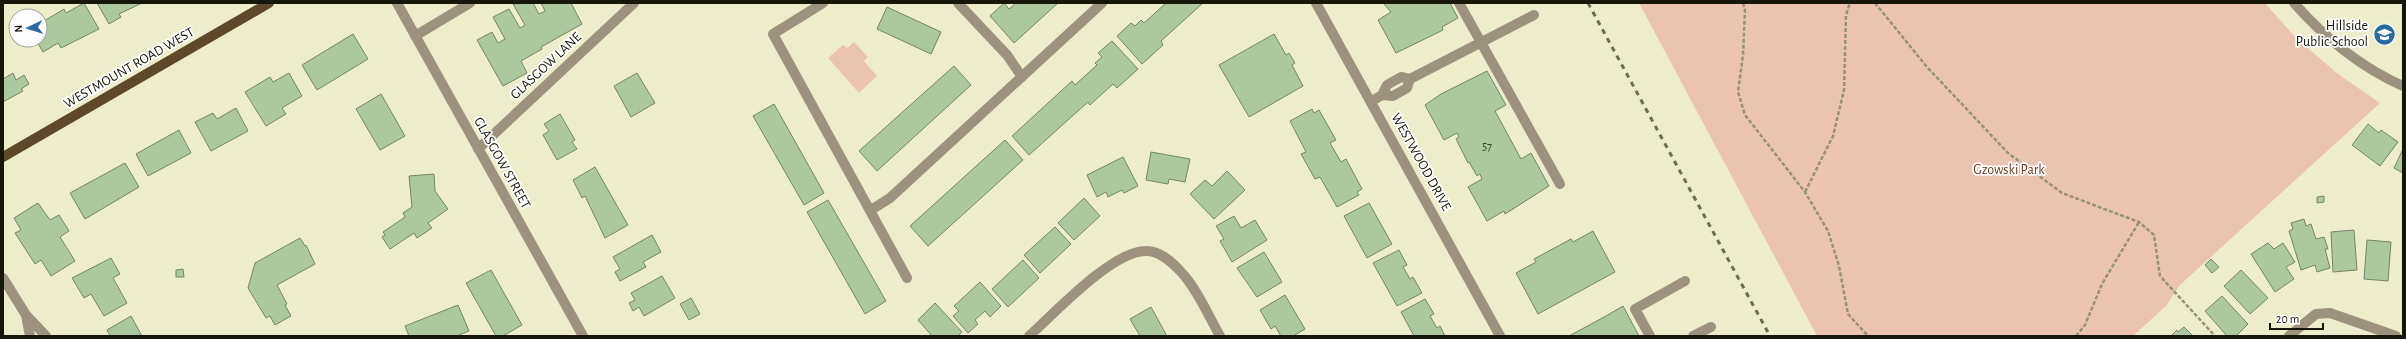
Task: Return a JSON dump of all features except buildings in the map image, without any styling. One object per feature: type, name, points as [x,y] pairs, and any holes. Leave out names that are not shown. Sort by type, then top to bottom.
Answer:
[{"type":"main road","name":"WESTMOUNT ROAD WEST","points":[[3,157],[269,3]]},
{"type":"street","name":"GLASGOW STREET","points":[[397,3],[583,336]]},
{"type":"street","points":[[415,36],[470,3]]},
{"type":"street","name":"GLASGOW LANE","points":[[478,149],[634,3]]},
{"type":"street","points":[[823,3],[773,34],[907,278]]},
{"type":"street","points":[[958,3],[1007,55],[1022,77]]},
{"type":"street","points":[[871,210],[890,198],[1102,3]]},
{"type":"street","name":"WESTWOOD DRIVE","points":[[1316,3],[1372,101],[1500,336]]},
{"type":"street","points":[[1459,3],[1560,184]]},
{"type":"street","points":[[2294,3],[2312,24],[2355,58],[2403,86]]},
{"type":"street","points":[[1372,101],[1382,95],[1393,96],[1407,88],[1410,79],[1534,15]]},
{"type":"street","points":[[1029,336],[1108,266],[1135,252],[1146,250],[1156,252],[1168,259],[1184,274],[1220,336]]},
{"type":"street","points":[[3,278],[26,316],[46,336]]},
{"type":"street","points":[[1650,336],[1635,309],[1685,281]]},
{"type":"street","points":[[2289,336],[2316,314],[2330,313],[2396,336]]},
{"type":"street","points":[[26,316],[30,336]]},
{"type":"street","points":[[1694,336],[1711,327]]},
{"type":"path","points":[[1743,3],[1745,10],[1744,55],[1738,92],[1745,115],[1805,192],[1828,231],[1839,266],[1848,314],[1868,336]]},
{"type":"path","points":[[1805,192],[1833,136],[1844,90],[1846,15],[1850,3]]},
{"type":"path","points":[[1875,3],[1927,67],[2008,153],[2062,192],[2139,222],[2154,235],[2160,276],[2215,336]]},
{"type":"path","points":[[2076,336],[2085,324],[2102,284],[2139,222]]},
{"type":"green space","name":"Gzowski Park","points":[[1639,3],[2265,3],[2297,39],[2338,74],[2380,103],[2180,285],[2166,306],[2133,336],[1817,336]]},
{"type":"green space","points":[[854,42],[868,57],[864,61],[877,76],[859,93],[828,58],[843,45],[847,48]]},
{"type":"railway","points":[[1588,3],[1770,336]]},
{"type":"place","name":"Hillside Public School","points":[[2384,34]]}]
